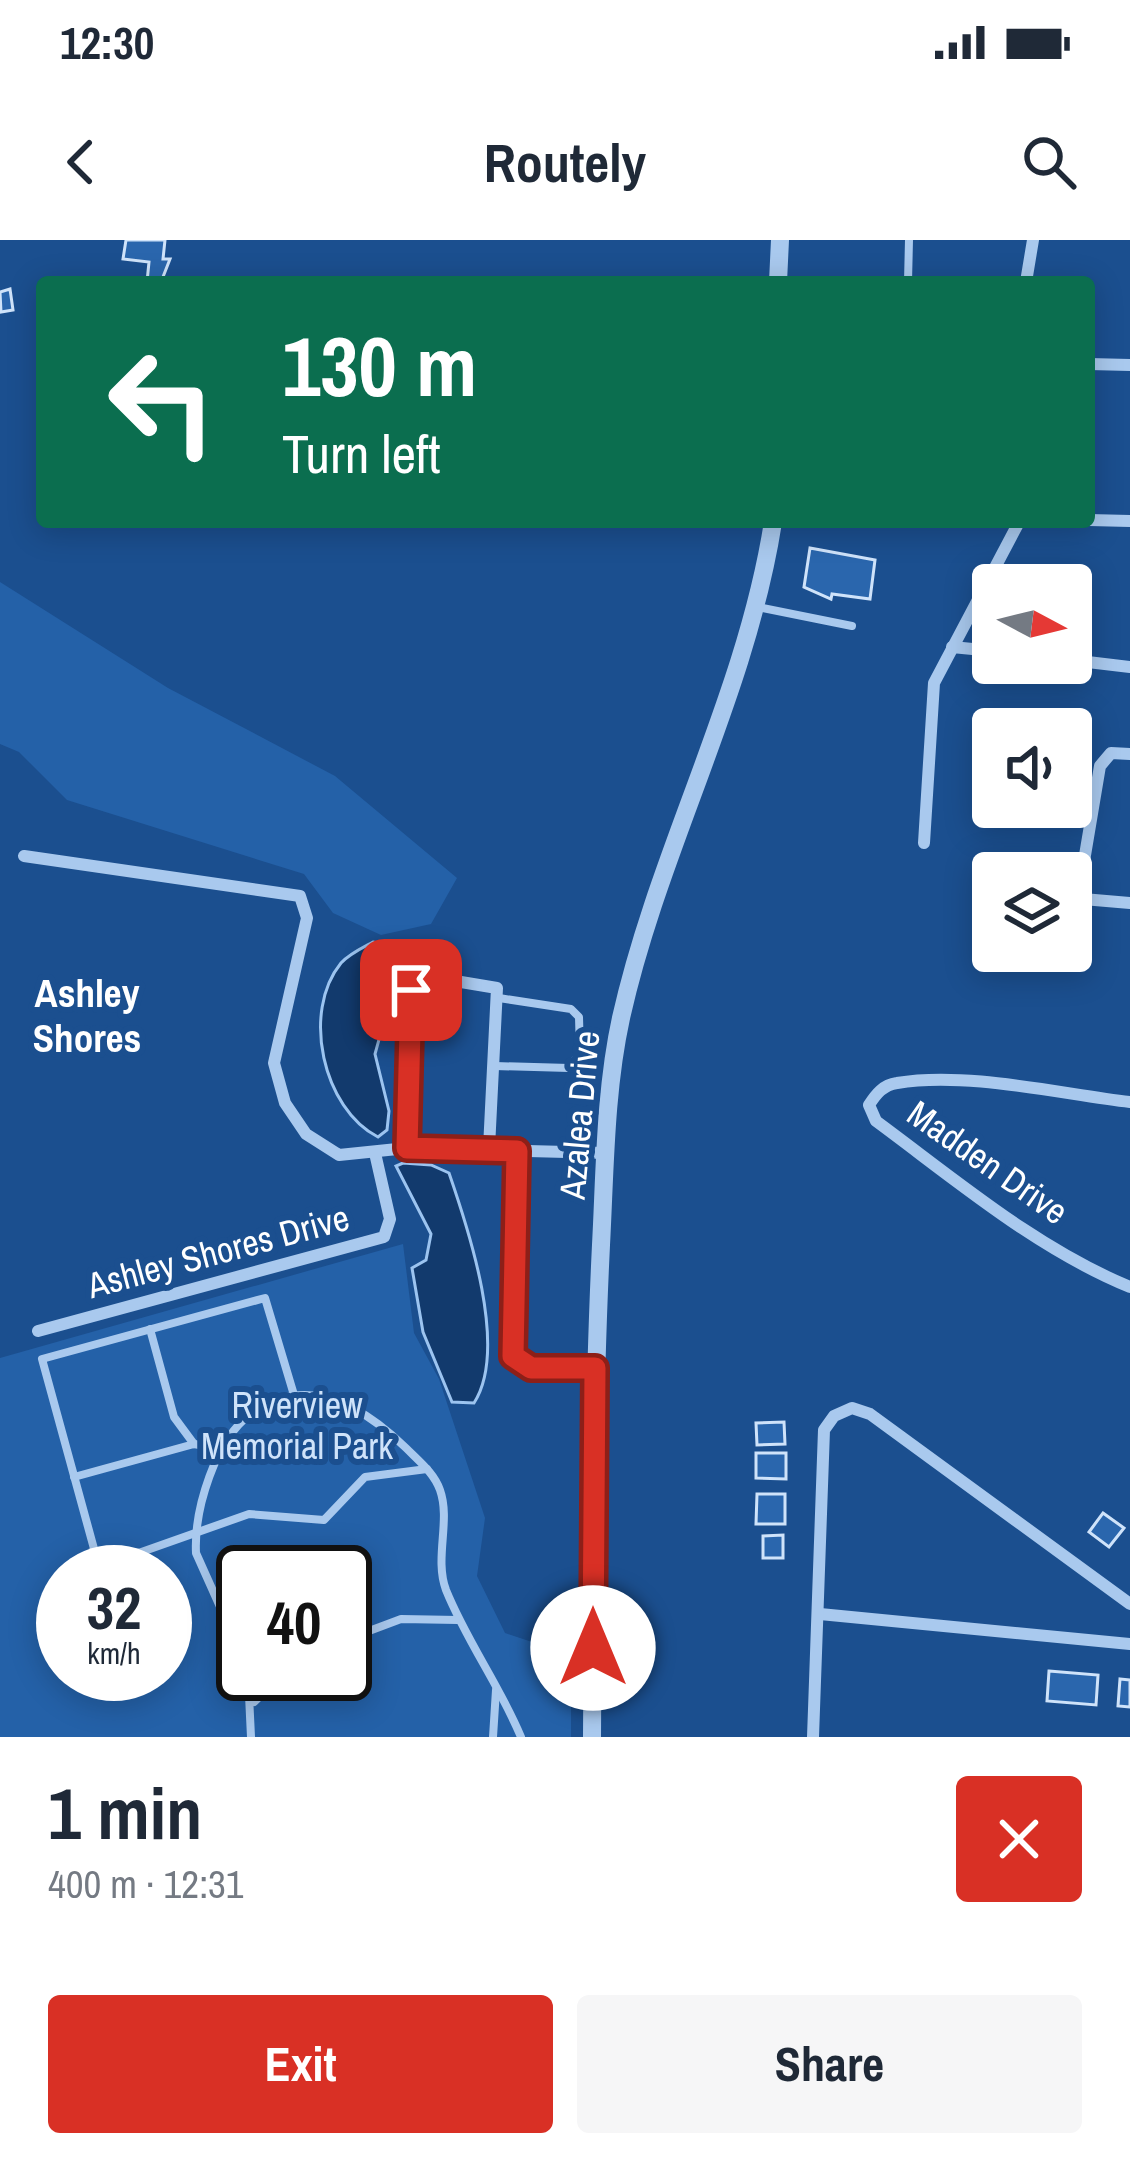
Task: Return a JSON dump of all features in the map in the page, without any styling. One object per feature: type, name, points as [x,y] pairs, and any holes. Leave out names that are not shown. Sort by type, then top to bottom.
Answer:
[{"type":"street","points":[[778,276],[780,240]]},
{"type":"street","points":[[1028,276],[1033,240]]},
{"type":"street","points":[[1095,364],[1130,365]]},
{"type":"street","points":[[1095,520],[1130,521]]},
{"type":"street","name":"Azalea Drive","points":[[592,1737],[595,1368],[605,1153],[620,1022],[651,909],[738,678],[771,528]]},
{"type":"street","points":[[924,843],[934,683],[1016,528]]},
{"type":"street","points":[[952,646],[972,648]]},
{"type":"street","points":[[1092,662],[1130,667]]},
{"type":"street","points":[[1130,754],[1111,753],[1100,766],[1080,885],[1083,899],[1130,903]]},
{"type":"street","points":[[23,856],[300,896],[307,918],[274,1063],[285,1103],[306,1134],[324,1148],[339,1155],[375,1153]]},
{"type":"street","points":[[407,1148],[411,990],[425,976],[497,988],[489,1148]]},
{"type":"street","name":"Madden Drive","points":[[1130,1102],[958,1083],[894,1083],[878,1091],[869,1105],[876,1121],[988,1204],[1100,1275],[1130,1287]]},
{"type":"street","name":"Ashley Shores Drive","points":[[38,1331],[384,1237],[390,1219],[375,1153],[489,1148],[605,1153]]},
{"type":"street","points":[[813,1737],[824,1430],[834,1416],[852,1408],[870,1414],[1130,1604]]},
{"type":"street","points":[[820,1614],[1130,1644]]},
{"type":"lane","points":[[908,240],[908,276]]},
{"type":"lane","points":[[757,607],[852,626]]},
{"type":"lane","points":[[495,1066],[569,1068],[580,1053],[579,1017],[571,1009],[499,998]]},
{"type":"lane","points":[[517,1151],[513,1356],[531,1368],[595,1368]]},
{"type":"lane","points":[[294,1395],[265,1298],[41,1359],[99,1567],[249,1514],[324,1520],[365,1477],[427,1468]]},
{"type":"lane","points":[[150,1329],[175,1417],[194,1444]]},
{"type":"lane","points":[[216,1598],[196,1553],[195,1535],[220,1450],[234,1427],[254,1411],[294,1395],[347,1404],[372,1418],[427,1468],[442,1494],[440,1559],[458,1619],[521,1737]]},
{"type":"lane","points":[[74,1477],[194,1444],[220,1450]]},
{"type":"lane","points":[[372,1629],[401,1618],[458,1619]]},
{"type":"lane","points":[[493,1737],[496,1689]]},
{"type":"lane","points":[[251,1737],[253,1703]]},
{"type":"green space","points":[[0,582],[168,688],[335,776],[457,878],[431,924],[381,935],[333,913],[304,874],[67,800],[19,752],[0,744]]},
{"type":"green space","name":"Riverview Memorial Park","points":[[403,1244],[414,1333],[439,1379],[485,1518],[477,1576],[505,1633],[571,1655],[571,1737],[0,1737],[0,1358]]},
{"type":"shaded area","points":[[373,942],[391,946],[402,956],[375,1054],[389,1111],[387,1130],[378,1137],[343,1105],[324,1058],[321,1032],[329,983],[344,960]]},
{"type":"shaded area","points":[[431,1165],[449,1173],[466,1225],[482,1288],[488,1352],[474,1403],[452,1402],[423,1332],[412,1268],[426,1260],[431,1234],[396,1166]]},
{"type":"building","points":[[126,240],[165,240],[163,259],[170,259],[163,276],[148,276],[149,262],[123,259]]},
{"type":"building","points":[[10,289],[13,310],[1,312],[0,292]]},
{"type":"building","points":[[810,548],[875,560],[870,599],[832,594],[831,599],[804,587]]},
{"type":"building","points":[[784,1422],[785,1444],[757,1445],[756,1423]]},
{"type":"building","points":[[756,1453],[786,1453],[786,1479],[756,1478]]},
{"type":"building","points":[[757,1494],[785,1494],[785,1524],[756,1524]]},
{"type":"building","points":[[1103,1513],[1124,1528],[1109,1547],[1089,1532]]},
{"type":"building","points":[[783,1535],[783,1558],[763,1558],[763,1536]]},
{"type":"building","points":[[1049,1671],[1098,1675],[1096,1705],[1047,1701]]},
{"type":"building","points":[[1120,1679],[1130,1680],[1130,1707],[1118,1706]]},
{"type":"district","name":"Ashley Shores","points":[[87,1016]]},
{"type":"route","points":[[411,990],[407,1148],[517,1151],[513,1356],[531,1368],[595,1368],[593,1648]]}]
